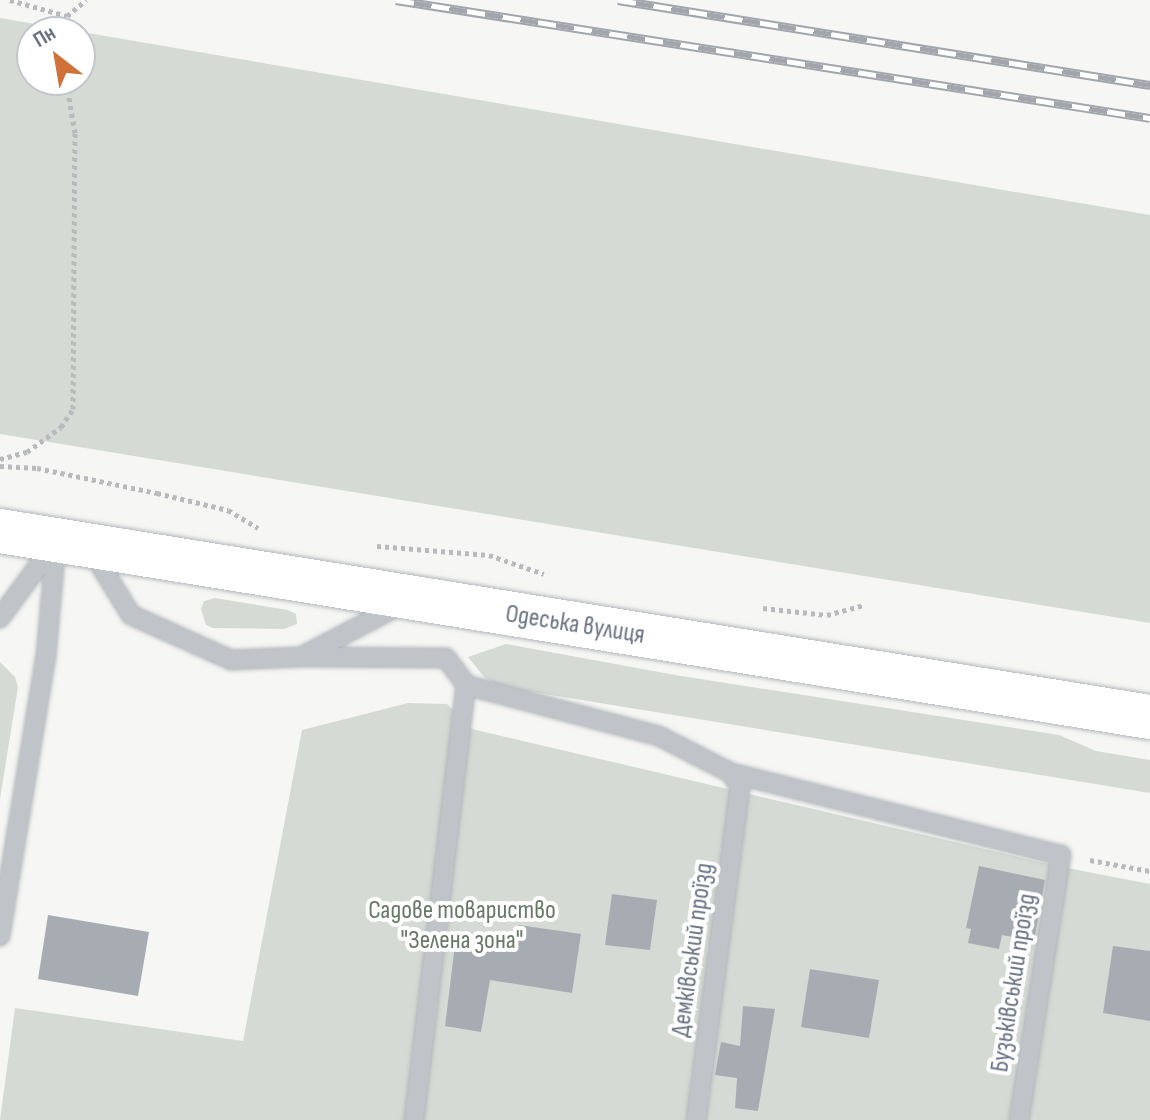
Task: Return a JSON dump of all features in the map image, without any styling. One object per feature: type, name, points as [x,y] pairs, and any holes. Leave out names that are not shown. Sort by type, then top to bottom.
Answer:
[{"type":"main road","name":"Одеська вулиця","points":[[0,531],[1150,717]]},
{"type":"lane","points":[[0,618],[72,545]]},
{"type":"lane","points":[[72,545],[131,615],[231,660],[446,658],[466,685],[659,736],[736,780],[1061,855]]},
{"type":"lane","points":[[0,936],[46,656],[72,545]]},
{"type":"lane","points":[[301,657],[413,599]]},
{"type":"lane","points":[[414,1120],[466,685]]},
{"type":"lane","name":"Демківський проїзд","points":[[696,1120],[736,780]]},
{"type":"lane","name":"Бузьківський проїзд","points":[[1019,1120],[1061,855]]},
{"type":"path","points":[[10,0],[67,16],[86,0]]},
{"type":"path","points":[[0,459],[27,452],[61,427],[73,409],[75,133],[69,96]]},
{"type":"path","points":[[0,466],[37,468],[228,510],[268,533]]},
{"type":"path","points":[[369,546],[489,555],[550,576]]},
{"type":"path","points":[[758,608],[827,615],[864,605]]},
{"type":"path","points":[[1061,855],[1150,871]]},
{"type":"green space","points":[[0,18],[16,21],[16,96],[96,96],[96,34],[1150,215],[1150,623],[0,434]]},
{"type":"green space","points":[[215,598],[288,610],[296,614],[297,624],[284,629],[213,628],[206,625],[201,609],[204,601]]},
{"type":"green space","points":[[506,644],[675,675],[1059,735],[1096,751],[1150,760],[1150,793],[502,687],[485,678],[468,657]]},
{"type":"green space","points":[[0,662],[15,677],[18,687],[0,799]]},
{"type":"green space","name":"Садове товариство \"Зелена зона\"","points":[[408,703],[447,704],[472,729],[1057,866],[1150,884],[1150,1120],[0,1120],[15,1008],[243,1041],[302,730]]},
{"type":"building","points":[[979,866],[1045,880],[1034,941],[1002,935],[999,949],[968,943],[971,929],[966,928]]},
{"type":"building","points":[[612,894],[657,900],[650,950],[605,945]]},
{"type":"building","points":[[48,915],[149,932],[138,996],[38,979]]},
{"type":"building","points":[[519,925],[581,934],[572,993],[490,980],[481,1032],[445,1026],[455,945],[515,951]]},
{"type":"building","points":[[1113,946],[1150,951],[1150,1021],[1103,1013]]},
{"type":"building","points":[[810,969],[879,980],[869,1038],[801,1027]]},
{"type":"building","points":[[743,1006],[775,1009],[758,1111],[735,1108],[737,1078],[715,1075],[721,1042],[740,1046]]},
{"type":"railway","points":[[396,0],[1150,118]]},
{"type":"railway","points":[[618,0],[1150,85]]}]
